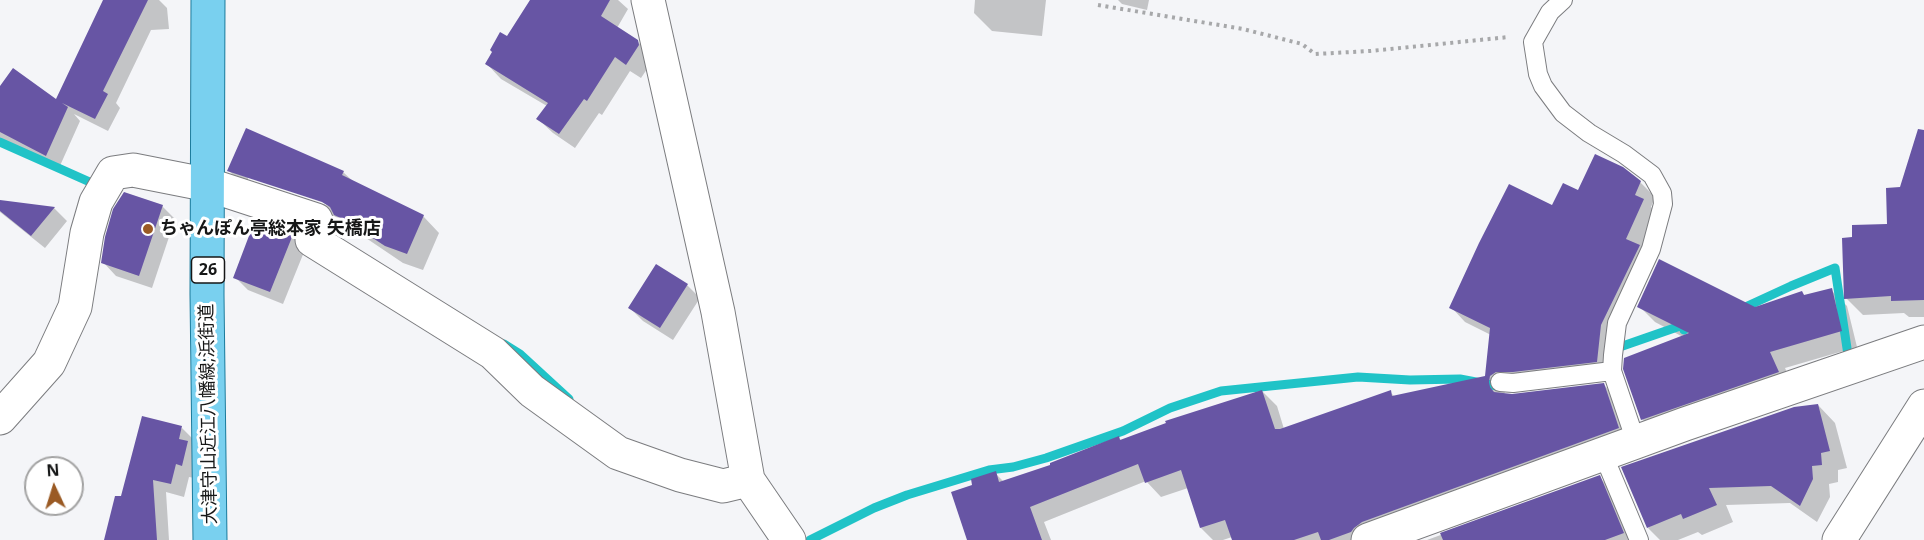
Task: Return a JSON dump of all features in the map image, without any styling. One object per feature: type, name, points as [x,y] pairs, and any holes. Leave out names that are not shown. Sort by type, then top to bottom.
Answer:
[{"type":"main road","name":"大津守山近江八幡線;浜街道","points":[[208,0],[207,294],[210,540]]},
{"type":"street","points":[[648,0],[718,312],[748,480],[789,540]]},
{"type":"street","points":[[0,418],[49,363],[75,307],[87,233],[96,201],[113,173],[133,170],[208,185],[316,220],[312,240],[494,353],[532,391],[618,453],[680,475],[723,486],[748,480]]},
{"type":"street","points":[[1368,540],[1636,442],[1924,342]]},
{"type":"street","points":[[1839,540],[1924,406]]},
{"type":"lane","points":[[1563,0],[1550,12],[1533,42],[1538,74],[1551,98],[1575,123],[1652,175],[1662,193],[1663,204],[1651,249],[1617,323],[1612,371],[1636,442]]},
{"type":"lane","points":[[1500,382],[1612,371]]},
{"type":"lane","points":[[1603,454],[1639,540]]},
{"type":"path","points":[[1098,5],[1244,29],[1302,44],[1315,54],[1438,46],[1537,34]]},
{"type":"building","points":[[103,0],[148,0],[103,91],[108,94],[95,119],[62,103],[68,107],[46,156],[0,132],[0,86],[13,68],[56,99]]},
{"type":"building","points":[[530,0],[610,0],[601,16],[638,40],[639,45],[626,65],[615,57],[587,101],[584,99],[559,134],[536,119],[548,103],[485,64],[500,32],[507,36]]},
{"type":"building","points":[[246,128],[344,171],[342,175],[424,215],[407,254],[385,246],[334,215],[330,207],[322,202],[227,171]]},
{"type":"building","points":[[1918,129],[1924,130],[1924,300],[1891,301],[1891,296],[1844,299],[1842,238],[1852,237],[1852,225],[1887,224],[1886,188],[1900,187]]},
{"type":"building","points":[[1595,154],[1623,167],[1641,181],[1635,195],[1644,199],[1626,239],[1640,245],[1601,325],[1597,362],[1496,372],[1490,376],[1489,382],[1494,392],[1512,394],[1604,383],[1619,428],[1362,522],[1351,532],[1329,540],[1321,540],[1318,532],[1294,540],[1232,540],[1225,520],[1200,528],[1181,470],[1145,483],[1138,464],[1030,507],[1042,540],[967,540],[951,492],[972,485],[971,479],[996,471],[999,482],[1050,465],[1050,463],[1119,436],[1120,440],[1166,423],[1165,421],[1262,390],[1275,429],[1280,429],[1391,390],[1392,396],[1485,376],[1490,328],[1449,308],[1479,243],[1509,184],[1552,205],[1563,183],[1578,190]]},
{"type":"building","points":[[124,192],[163,205],[139,276],[101,263],[113,209]]},
{"type":"building","points":[[0,200],[55,207],[31,236],[0,211]]},
{"type":"building","points":[[255,220],[294,232],[270,292],[233,278]]},
{"type":"building","points":[[1659,259],[1755,307],[1802,291],[1804,295],[1832,288],[1842,331],[1770,352],[1779,372],[1641,420],[1623,369],[1624,358],[1689,333],[1637,307]]},
{"type":"building","points":[[656,264],[688,284],[660,328],[628,308]]},
{"type":"building","points":[[1818,404],[1830,451],[1821,453],[1822,465],[1812,466],[1813,479],[1800,506],[1771,486],[1709,488],[1717,505],[1683,519],[1681,514],[1647,528],[1621,467],[1794,407]]},
{"type":"building","points":[[142,416],[182,426],[179,439],[188,441],[182,466],[176,464],[171,484],[153,480],[157,540],[104,540],[115,496],[121,496]]},
{"type":"building","points":[[1600,475],[1624,533],[1605,540],[1443,540],[1440,533]]},
{"type":"waterway","points":[[0,142],[92,183]]},
{"type":"waterway","points":[[1741,309],[1835,268],[1848,355]]},
{"type":"waterway","points":[[1614,349],[1683,325],[1684,330]]},
{"type":"waterway","points":[[504,344],[520,354],[569,399]]},
{"type":"waterway","points":[[810,540],[874,508],[907,495],[989,470],[1013,467],[1046,458],[1123,431],[1170,408],[1221,391],[1358,377],[1410,380],[1460,379],[1497,386]]},
{"type":"place","name":"ちゃんぽん亭総本家 矢橋店","points":[[148,229]]}]
